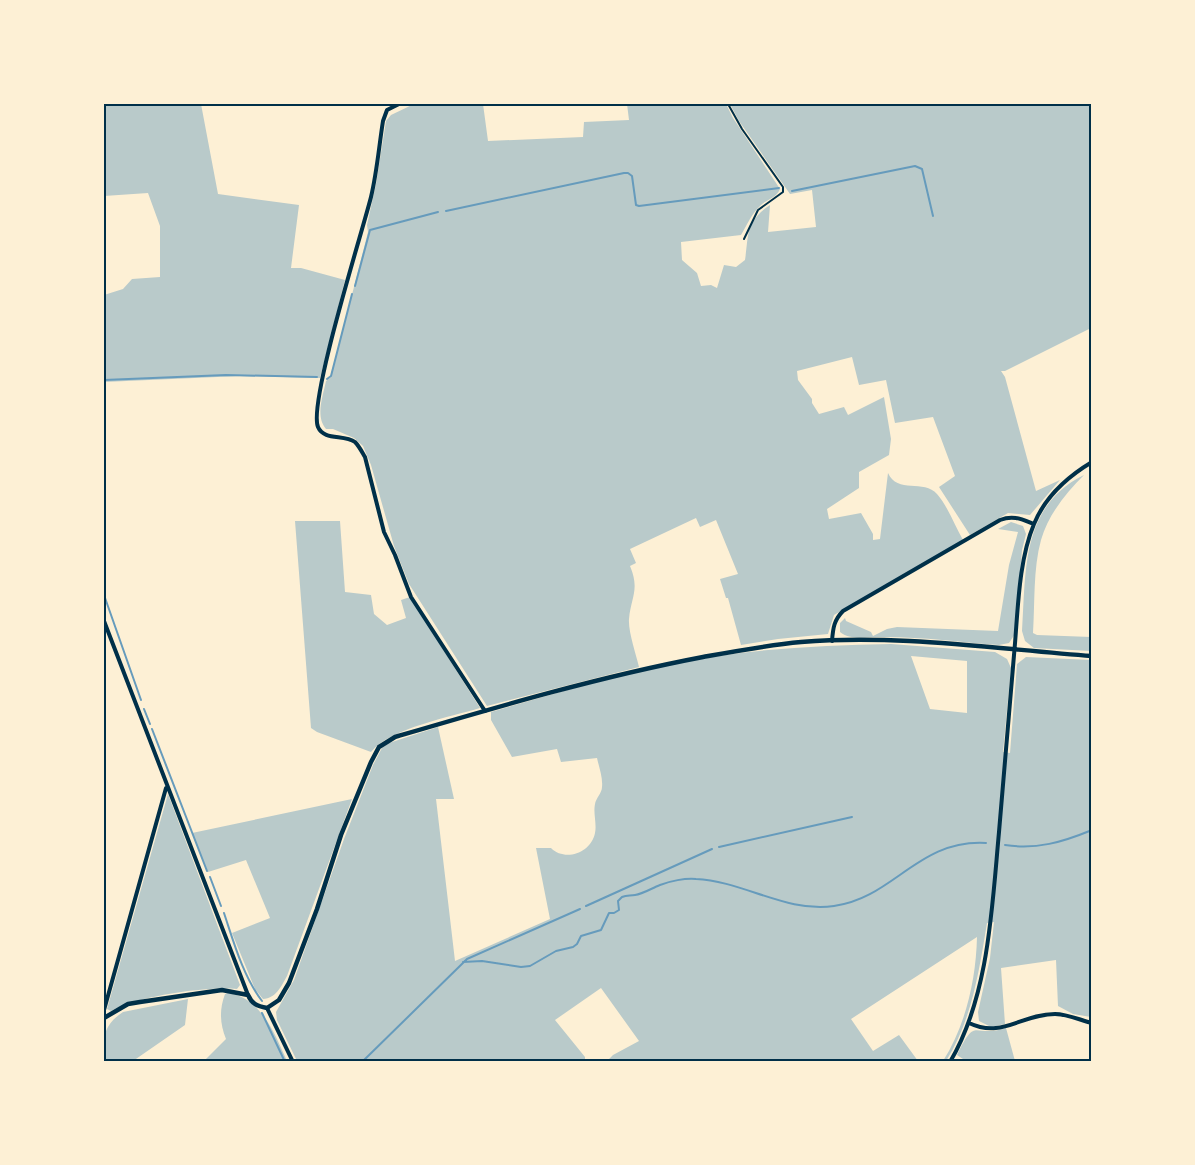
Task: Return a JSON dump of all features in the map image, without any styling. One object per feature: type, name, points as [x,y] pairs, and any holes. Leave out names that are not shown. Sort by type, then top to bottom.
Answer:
[{"type":"street","points":[[399,104],[387,111],[383,121],[372,194],[323,376],[317,419],[322,433],[354,442],[365,457],[384,532],[411,597],[485,711]]},
{"type":"street","points":[[950,1062],[969,1023],[983,966],[994,892],[1026,548],[1034,524],[1053,493],[1065,481],[1092,462]]},
{"type":"street","points":[[832,641],[837,617],[853,605],[1000,520],[1009,516],[1034,524]]},
{"type":"street","points":[[104,621],[248,995],[253,1003],[264,1008],[293,1062]]},
{"type":"street","points":[[264,1008],[279,1000],[289,983],[317,909],[341,835],[371,762],[380,747],[395,737],[555,690],[633,670],[766,646],[886,640],[1092,656]]},
{"type":"street","points":[[104,1010],[166,787]]},
{"type":"street","points":[[104,1018],[128,1004],[140,1002],[222,990],[248,995]]},
{"type":"street","points":[[969,1023],[985,1029],[995,1029],[1035,1017],[1056,1014],[1092,1023]]},
{"type":"lane","points":[[728,104],[742,129],[783,187],[783,192],[758,210],[744,239]]},
{"type":"shaded area","points":[[104,104],[201,104],[218,194],[299,205],[291,268],[301,268],[345,280],[320,378],[240,376],[104,382],[104,295],[123,289],[132,279],[160,277],[160,226],[148,193],[104,196]]},
{"type":"shaded area","points":[[414,104],[483,104],[488,141],[583,137],[584,122],[629,120],[627,104],[726,104],[780,189],[752,215],[741,235],[681,242],[682,260],[697,273],[701,286],[711,285],[717,288],[724,265],[736,267],[745,260],[752,223],[770,205],[768,232],[816,227],[812,190],[790,194],[739,121],[730,104],[1091,104],[1091,328],[1001,371],[1005,377],[1036,491],[1060,480],[1030,515],[1008,513],[970,535],[939,487],[955,476],[933,417],[895,423],[886,380],[859,385],[852,357],[797,371],[798,380],[812,399],[819,414],[844,407],[848,415],[884,397],[891,439],[889,455],[859,472],[859,488],[827,509],[829,519],[861,513],[873,534],[873,540],[880,539],[888,473],[898,483],[925,487],[937,494],[963,540],[834,615],[828,634],[741,645],[728,598],[726,598],[720,579],[738,574],[716,520],[700,527],[696,518],[630,549],[636,563],[630,566],[635,588],[629,624],[639,667],[487,706],[409,584],[394,546],[371,465],[363,446],[354,438],[333,429],[326,429],[320,412],[326,381],[331,377],[368,232],[367,225],[386,121],[391,115]]},
{"type":"shaded area","points":[[1084,475],[1058,505],[1041,540],[1035,574],[1033,633],[1091,637],[1091,651],[1034,648],[1025,641],[1022,631],[1027,563],[1031,542],[1048,504],[1063,488]]},
{"type":"shaded area","points":[[295,521],[340,521],[345,592],[371,595],[374,614],[387,625],[406,618],[401,600],[410,597],[480,708],[406,730],[392,736],[371,752],[311,728]]},
{"type":"shaded area","points":[[1011,522],[1023,526],[1026,534],[1022,550],[1015,634],[1009,643],[999,645],[907,637],[857,638],[840,632],[840,623],[845,618],[846,621],[871,632],[873,636],[897,627],[998,631],[1009,565],[1018,532],[998,529]]},
{"type":"shaded area","points":[[891,644],[995,652],[1007,659],[1011,668],[1003,752],[1010,753],[1017,664],[1026,657],[1091,660],[1091,1017],[1073,1014],[1058,1006],[1056,960],[1001,968],[1005,1024],[991,1027],[979,1021],[978,1012],[990,958],[994,922],[987,923],[968,1012],[946,1061],[943,1061],[964,1017],[972,985],[977,937],[851,1019],[873,1051],[899,1035],[918,1061],[607,1061],[613,1055],[639,1041],[601,988],[555,1020],[585,1057],[585,1061],[297,1061],[277,1020],[276,1012],[294,980],[373,765],[382,748],[389,743],[438,727],[454,799],[436,799],[455,961],[550,919],[536,848],[551,848],[570,855],[588,846],[595,833],[595,804],[602,789],[597,758],[561,762],[557,749],[512,757],[491,720],[491,712],[677,663],[778,649]],"holes":[[[911,656],[967,661],[967,713],[930,709]]]},
{"type":"shaded area","points":[[168,794],[240,985],[237,989],[172,993],[138,1001],[111,1011],[107,1009]]},
{"type":"shaded area","points":[[352,799],[287,976],[275,994],[263,999],[255,989],[232,933],[270,918],[246,860],[208,872],[192,833]]},
{"type":"shaded area","points":[[228,993],[250,1002],[266,1019],[287,1061],[203,1062],[226,1039],[222,1028],[221,1011],[225,994]]},
{"type":"shaded area","points":[[188,999],[185,1025],[133,1061],[104,1061],[105,1034],[116,1017],[123,1012]]},
{"type":"shaded area","points":[[1006,1028],[1015,1061],[966,1061],[957,1055],[972,1031],[995,1031]]},
{"type":"waterway","points":[[792,191],[915,166],[922,169],[933,216]]},
{"type":"waterway","points":[[446,211],[624,173],[632,176],[636,205],[639,206],[779,188]]},
{"type":"waterway","points":[[355,286],[370,230],[438,212]]},
{"type":"waterway","points":[[327,379],[331,376],[352,294]]},
{"type":"waterway","points":[[104,380],[226,375],[317,377]]},
{"type":"waterway","points":[[104,595],[141,700]]},
{"type":"waterway","points":[[144,709],[150,724]]},
{"type":"waterway","points":[[152,729],[207,871]]},
{"type":"waterway","points":[[719,847],[852,817]]},
{"type":"waterway","points":[[1005,845],[1039,846],[1092,830]]},
{"type":"waterway","points":[[463,962],[482,961],[521,967],[530,966],[556,951],[573,947],[581,936],[601,930],[609,913],[619,910],[618,901],[622,897],[641,893],[673,881],[682,879],[713,881],[799,905],[834,906],[855,901],[874,892],[924,859],[942,850],[962,844],[986,843]]},
{"type":"waterway","points":[[586,906],[712,849]]},
{"type":"waterway","points":[[210,877],[221,906]]},
{"type":"waterway","points":[[362,1062],[467,959],[580,909]]},
{"type":"waterway","points":[[224,913],[244,970],[262,1001]]},
{"type":"waterway","points":[[262,1013],[285,1062]]}]
